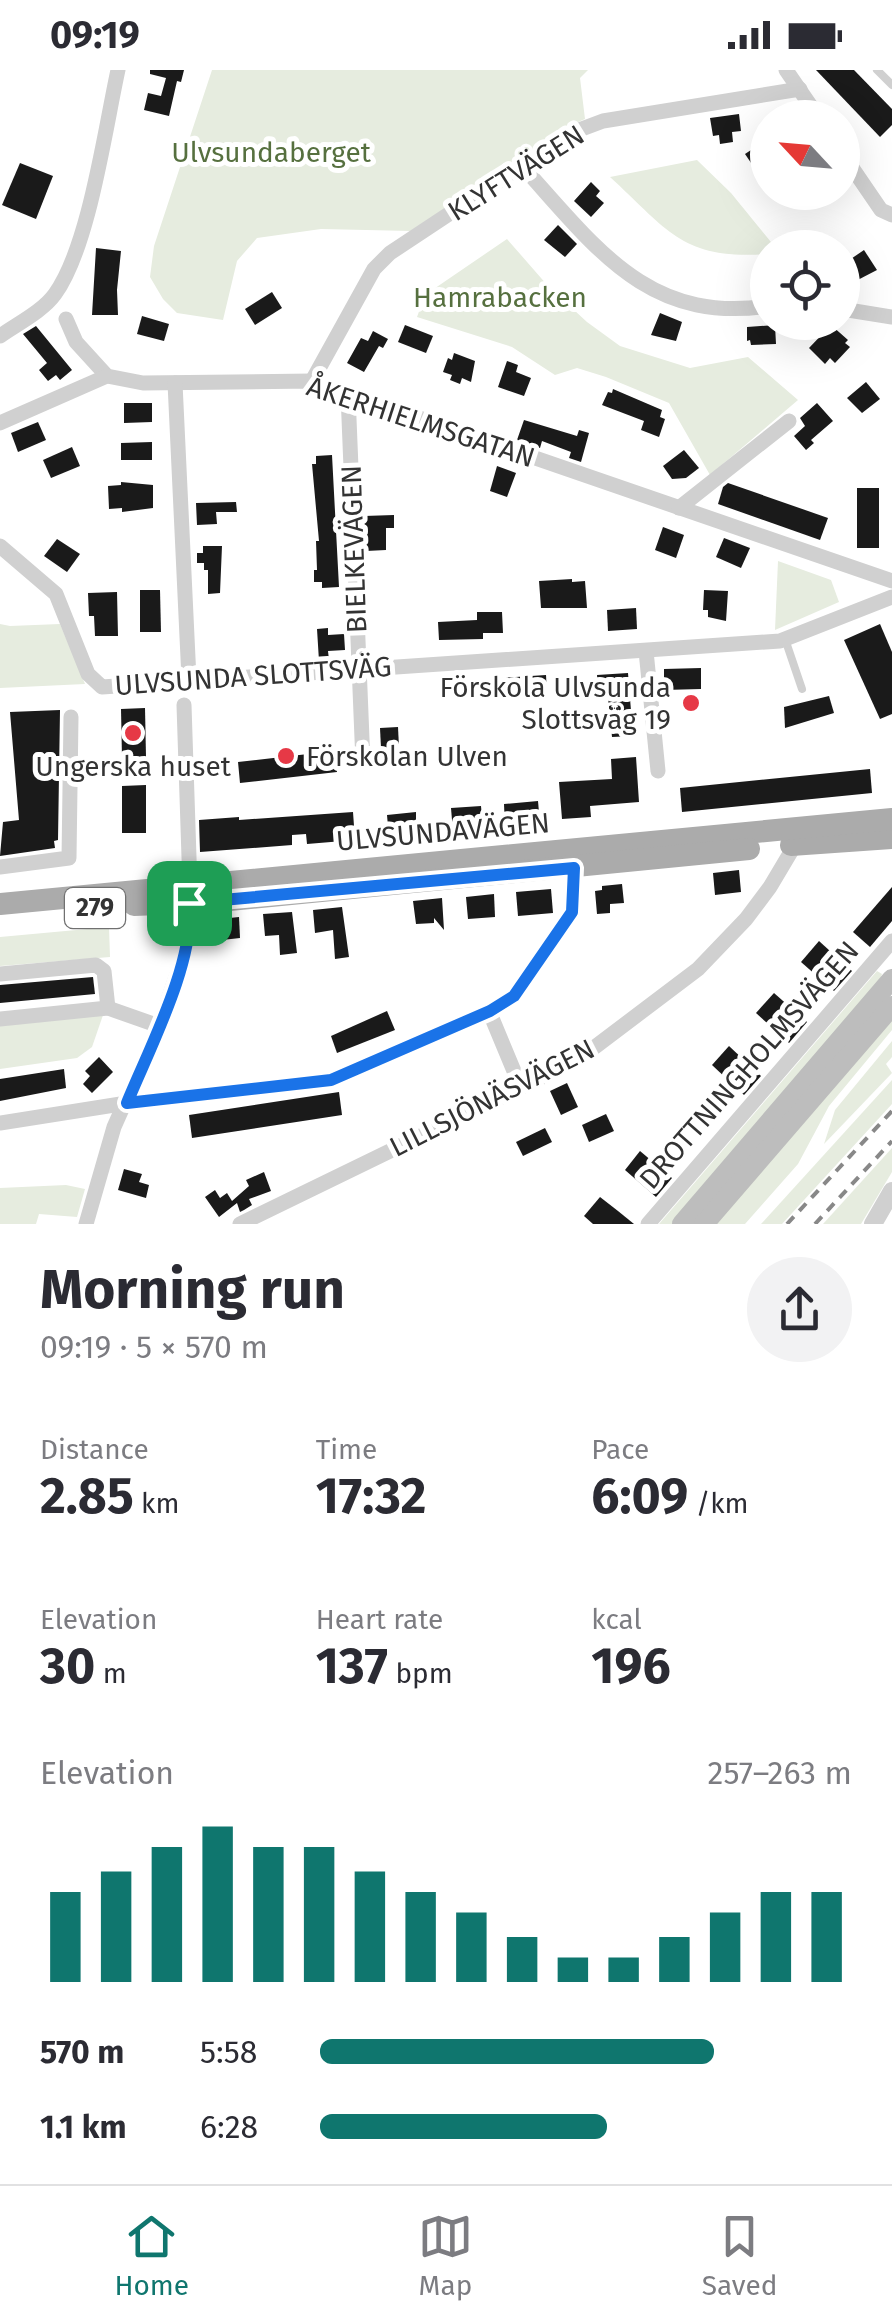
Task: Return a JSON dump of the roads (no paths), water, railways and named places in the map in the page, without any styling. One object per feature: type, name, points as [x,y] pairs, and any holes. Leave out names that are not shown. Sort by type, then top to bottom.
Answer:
[{"type":"main road","name":"ULVSUNDAVÄGEN","points":[[0,916],[892,819]]},
{"type":"main road","name":"ULVSUNDAVÄGEN","points":[[0,904],[574,868],[892,838]]},
{"type":"main road","name":"DROTTNINGHOLMSVÄGEN","points":[[682,1224],[892,979]]},
{"type":"main road","points":[[704,1224],[892,1006]]},
{"type":"street","points":[[0,336],[53,297],[66,275],[80,238],[118,70]]},
{"type":"street","points":[[786,70],[807,100]]},
{"type":"street","name":"KLYFTVÄGEN","points":[[312,381],[374,268],[390,253],[571,133],[603,121],[800,89]]},
{"type":"street","points":[[522,166],[631,278],[667,297],[700,308],[750,308]]},
{"type":"street","points":[[860,179],[881,210],[892,216]]},
{"type":"street","points":[[860,312],[892,317]]},
{"type":"street","points":[[0,423],[106,376],[76,342],[66,320]]},
{"type":"street","name":"ÅKERHIELMSGATAN","points":[[106,376],[143,384],[312,381],[892,582]]},
{"type":"street","points":[[175,383],[189,679]]},
{"type":"street","name":"BIELKEVÄGEN","points":[[348,394],[363,764]]},
{"type":"street","points":[[679,508],[789,421]]},
{"type":"street","name":"ULVSUNDA SLOTTSVÄG","points":[[0,546],[56,594],[88,674],[102,687],[785,639],[892,596]]},
{"type":"street","points":[[646,651],[658,771]]},
{"type":"street","points":[[86,1224],[114,1127],[159,1026],[189,940],[184,705]]},
{"type":"street","points":[[0,867],[70,858],[71,717]]},
{"type":"street","name":"LILLSJÖNÄSVÄGEN","points":[[240,1224],[578,1060],[698,968],[754,908],[795,845]]},
{"type":"street","points":[[0,1123],[127,1103],[331,1080],[490,1011],[514,996],[572,912],[574,868]]},
{"type":"street","name":"DROTTNINGHOLMSVÄGEN","points":[[648,1224],[892,941]]},
{"type":"street","points":[[0,974],[96,966],[104,972],[108,1008]]},
{"type":"street","points":[[0,1019],[108,1008],[159,1026]]},
{"type":"street","points":[[490,1011],[521,1088]]},
{"type":"street","points":[[872,1224],[892,1190]]},
{"type":"lane","points":[[877,70],[892,85]]},
{"type":"lane","points":[[785,639],[802,689]]},
{"type":"railway","points":[[787,1224],[892,1111]]},
{"type":"railway","points":[[815,1224],[892,1141]]},
{"type":"place","name":"Förskola Ulvsunda Slottsväg 19","points":[[691,703]]},
{"type":"place","name":"Ungerska huset","points":[[133,733]]},
{"type":"place","name":"Förskolan Ulven","points":[[286,756]]},
{"type":"park label","name":"Ulvsundaberget","points":[[271,152]]},
{"type":"park label","name":"Hamrabacken","points":[[500,297]]}]
